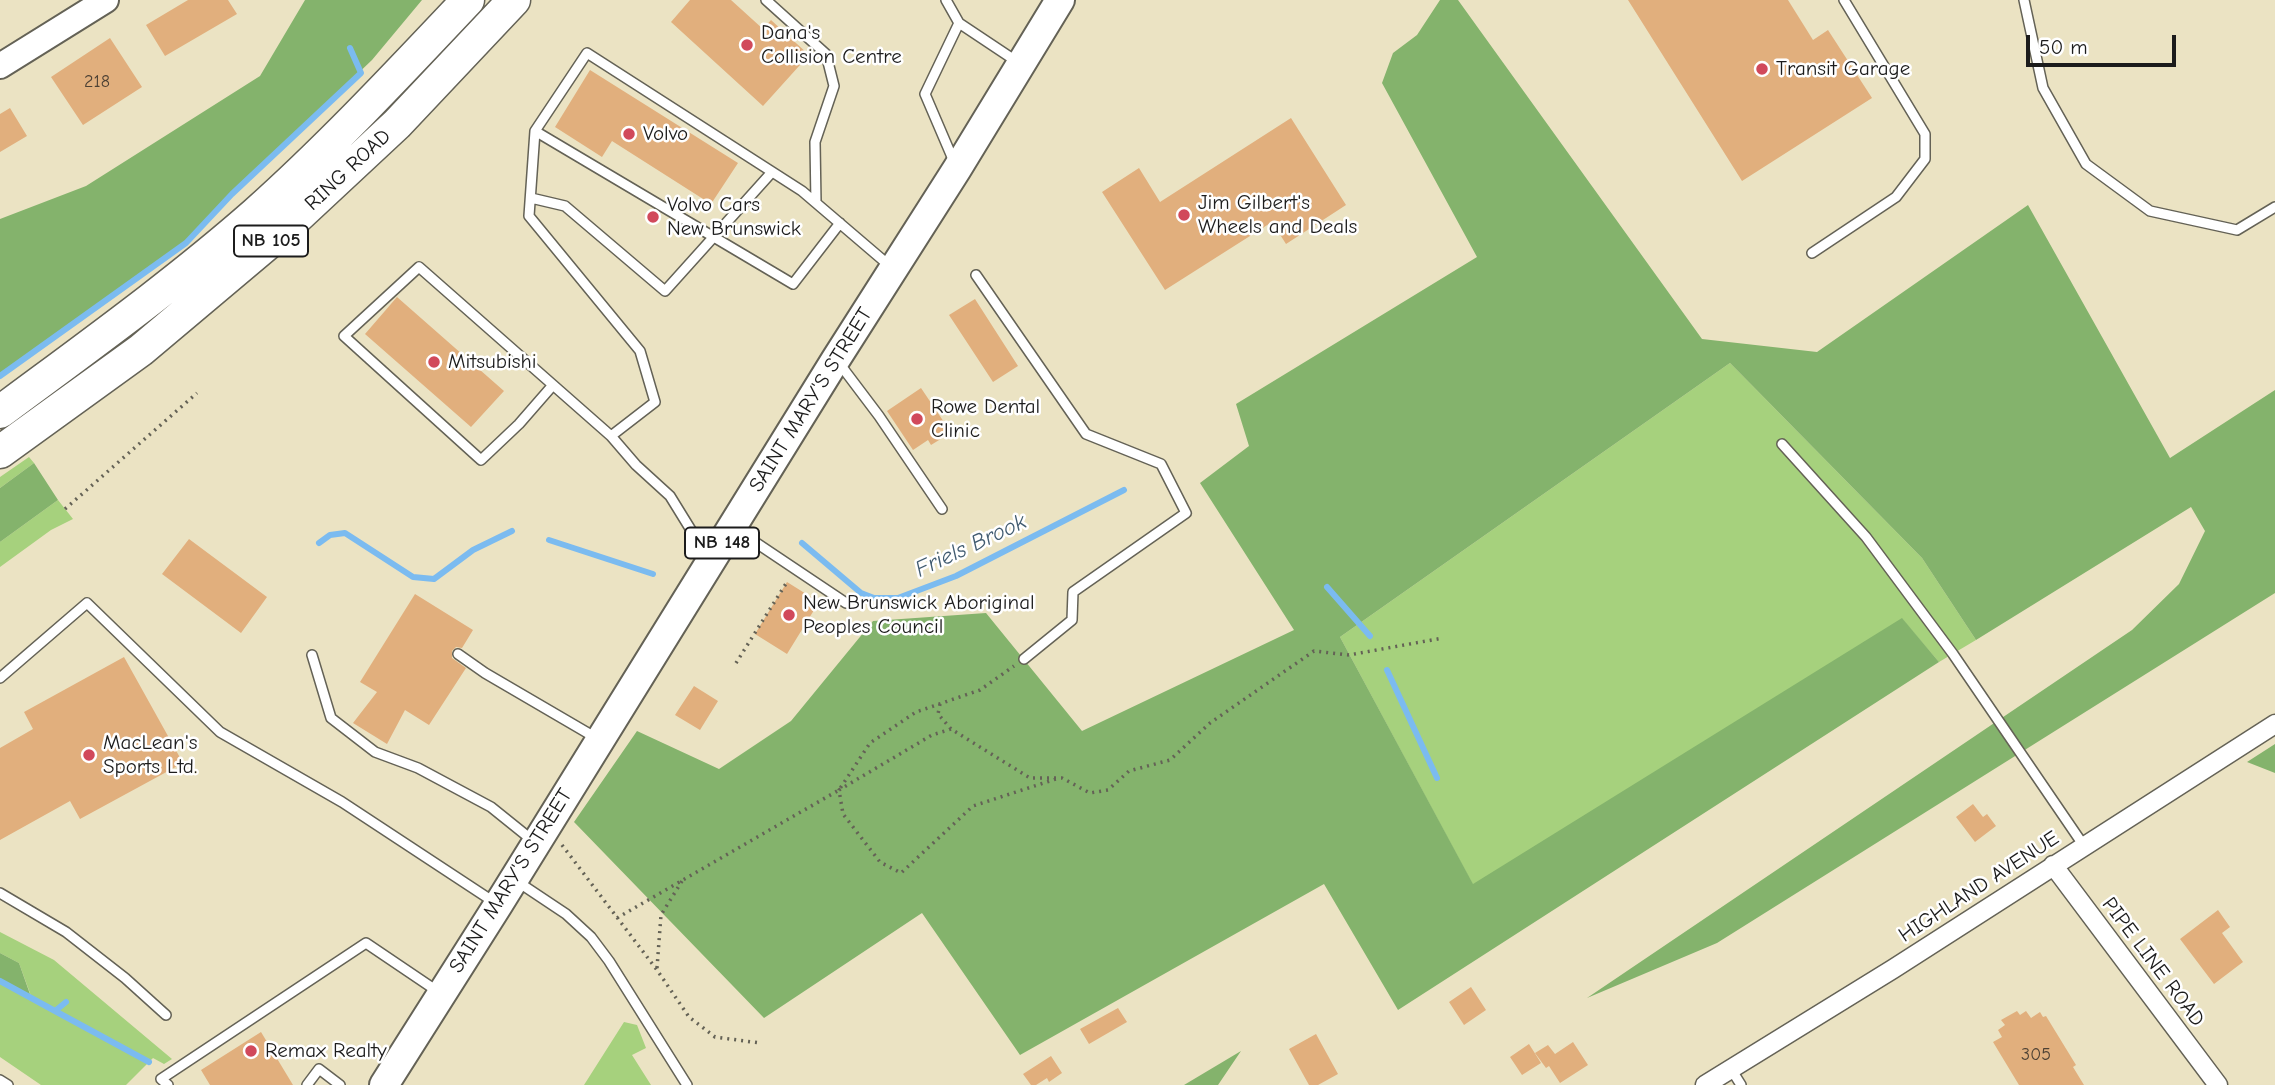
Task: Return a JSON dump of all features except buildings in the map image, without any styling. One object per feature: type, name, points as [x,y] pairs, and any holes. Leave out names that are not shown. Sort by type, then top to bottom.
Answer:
[{"type":"highway","name":"RING ROAD","points":[[0,412],[122,321],[254,214],[366,108],[468,0]]},
{"type":"highway","name":"RING ROAD","points":[[0,452],[141,350],[281,233],[397,124],[514,0]]},
{"type":"main road","name":"SAINT MARY'S STREET","points":[[384,1085],[1060,0]]},
{"type":"street","points":[[0,66],[106,0]]},
{"type":"street","name":"HIGHLAND AVENUE","points":[[1705,1085],[1893,970],[2275,724]]},
{"type":"street","name":"PIPE LINE ROAD","points":[[2053,865],[2218,1085]]},
{"type":"lane","points":[[766,0],[826,54],[834,86],[815,142],[816,203]]},
{"type":"lane","points":[[946,0],[959,23],[1020,64]]},
{"type":"lane","points":[[1812,253],[1896,197],[1925,159],[1926,134],[1844,0]]},
{"type":"lane","points":[[2024,0],[2043,88],[2086,164],[2150,211],[2237,230],[2275,207]]},
{"type":"lane","points":[[957,169],[925,94],[959,23]]},
{"type":"lane","points":[[611,436],[655,402],[640,351],[529,216],[535,131],[587,53],[816,203],[894,270]]},
{"type":"lane","points":[[535,131],[793,284],[840,223]]},
{"type":"lane","points":[[531,198],[565,206],[665,291],[772,172]]},
{"type":"lane","points":[[553,385],[519,424],[481,460],[344,336],[419,267],[611,436],[636,465],[670,496],[710,561]]},
{"type":"lane","points":[[975,275],[1086,434],[1161,464],[1186,513],[1073,592],[1072,620],[1024,659]]},
{"type":"lane","points":[[836,359],[879,416],[942,509]]},
{"type":"lane","points":[[1782,444],[1866,537],[1953,654],[2084,846]]},
{"type":"lane","points":[[732,527],[846,603]]},
{"type":"lane","points":[[0,678],[87,603],[220,732],[342,802],[498,905]]},
{"type":"lane","points":[[458,654],[485,673],[600,740]]},
{"type":"lane","points":[[312,655],[331,718],[375,752],[418,768],[491,807],[535,842]]},
{"type":"lane","points":[[513,879],[566,914],[591,937],[687,1085]]},
{"type":"lane","points":[[0,893],[65,932],[125,978],[166,1016]]},
{"type":"lane","points":[[168,1085],[161,1079],[366,943],[441,994]]},
{"type":"lane","points":[[307,1085],[320,1069],[338,1083]]},
{"type":"lane","points":[[1731,1069],[1741,1085]]},
{"type":"lane","points":[[0,1080],[8,1085]]},
{"type":"path","points":[[65,509],[197,393]]},
{"type":"path","points":[[736,663],[795,569]]},
{"type":"path","points":[[940,704],[938,714],[951,729],[1030,778],[1062,778],[1090,793],[1108,790],[1129,771],[1170,760],[1210,723],[1314,651],[1349,654],[1443,638]]},
{"type":"path","points":[[1024,659],[980,690],[916,712],[870,743],[839,790],[843,814],[880,862],[901,873],[974,806],[1062,778]]},
{"type":"path","points":[[617,918],[932,736],[951,729]]},
{"type":"path","points":[[535,842],[562,845],[657,970],[688,1017],[715,1037],[760,1043]]},
{"type":"path","points":[[657,970],[661,915],[683,879]]},
{"type":"green space","points":[[305,0],[422,0],[372,60],[232,194],[186,243],[0,376],[0,219],[86,186],[260,76]]},
{"type":"green space","points":[[1440,0],[1458,0],[1702,339],[1817,352],[2028,205],[2170,458],[2275,390],[2275,593],[1717,943],[1587,998],[2132,630],[2179,584],[2205,531],[2191,507],[1976,640],[1922,558],[1730,363],[1340,637],[1473,884],[1902,618],[1939,662],[1398,1010],[1324,884],[1020,1055],[922,913],[764,1018],[574,822],[637,731],[719,769],[791,721],[873,621],[986,613],[1082,731],[1294,630],[1200,483],[1249,446],[1236,404],[1477,257],[1382,83],[1393,53],[1417,35]]},
{"type":"green space","points":[[1730,363],[1922,558],[1976,640],[1939,662],[1902,619],[1473,885],[1340,637]]},
{"type":"green space","points":[[29,457],[34,463],[0,488],[0,477]]},
{"type":"green space","points":[[34,463],[58,500],[0,542],[0,488]]},
{"type":"green space","points":[[58,500],[73,519],[51,530],[0,567],[0,542]]},
{"type":"green space","points":[[2275,744],[2275,773],[2247,762]]},
{"type":"green space","points":[[0,932],[54,960],[172,1059],[164,1064],[153,1058],[126,1085],[41,1085],[0,1057],[0,981],[31,996],[19,963],[0,953]]},
{"type":"green space","points":[[0,953],[19,963],[31,997],[0,981]]},
{"type":"green space","points":[[624,1022],[637,1025],[646,1048],[632,1055],[651,1085],[584,1085]]},
{"type":"green space","points":[[1241,1051],[1218,1085],[1184,1085]]},
{"type":"waterway","points":[[0,376],[186,243],[232,194],[361,73],[350,48]]},
{"type":"waterway","name":"Friels Brook","points":[[802,543],[861,593],[874,598],[898,598],[956,576],[1124,490]]},
{"type":"waterway","name":"Friels Brook","points":[[319,543],[330,535],[345,533],[413,577],[434,579],[473,550],[512,531]]},
{"type":"waterway","name":"Friels Brook","points":[[549,540],[653,574]]},
{"type":"waterway","name":"Friels Brook","points":[[1327,587],[1370,636]]},
{"type":"waterway","name":"Friels Brook","points":[[1387,670],[1437,778]]},
{"type":"waterway","name":"Friels Brook","points":[[0,981],[55,1011],[66,1002]]},
{"type":"waterway","points":[[55,1011],[149,1062]]},
{"type":"place","name":"Dana's Collision Centre","points":[[747,45]]},
{"type":"place","name":"Transit Garage","points":[[1762,69]]},
{"type":"place","name":"Volvo","points":[[629,134]]},
{"type":"place","name":"Jim Gilbert's Wheels and Deals","points":[[1184,215]]},
{"type":"place","name":"Volvo Cars New Brunswick","points":[[653,217]]},
{"type":"place","name":"Mitsubishi","points":[[434,362]]},
{"type":"place","name":"Rowe Dental Clinic","points":[[917,419]]},
{"type":"place","name":"New Brunswick Aboriginal Peoples Council","points":[[789,615]]},
{"type":"place","name":"MacLean's Sports Ltd.","points":[[89,755]]},
{"type":"place","name":"Remax Realty","points":[[251,1051]]}]
